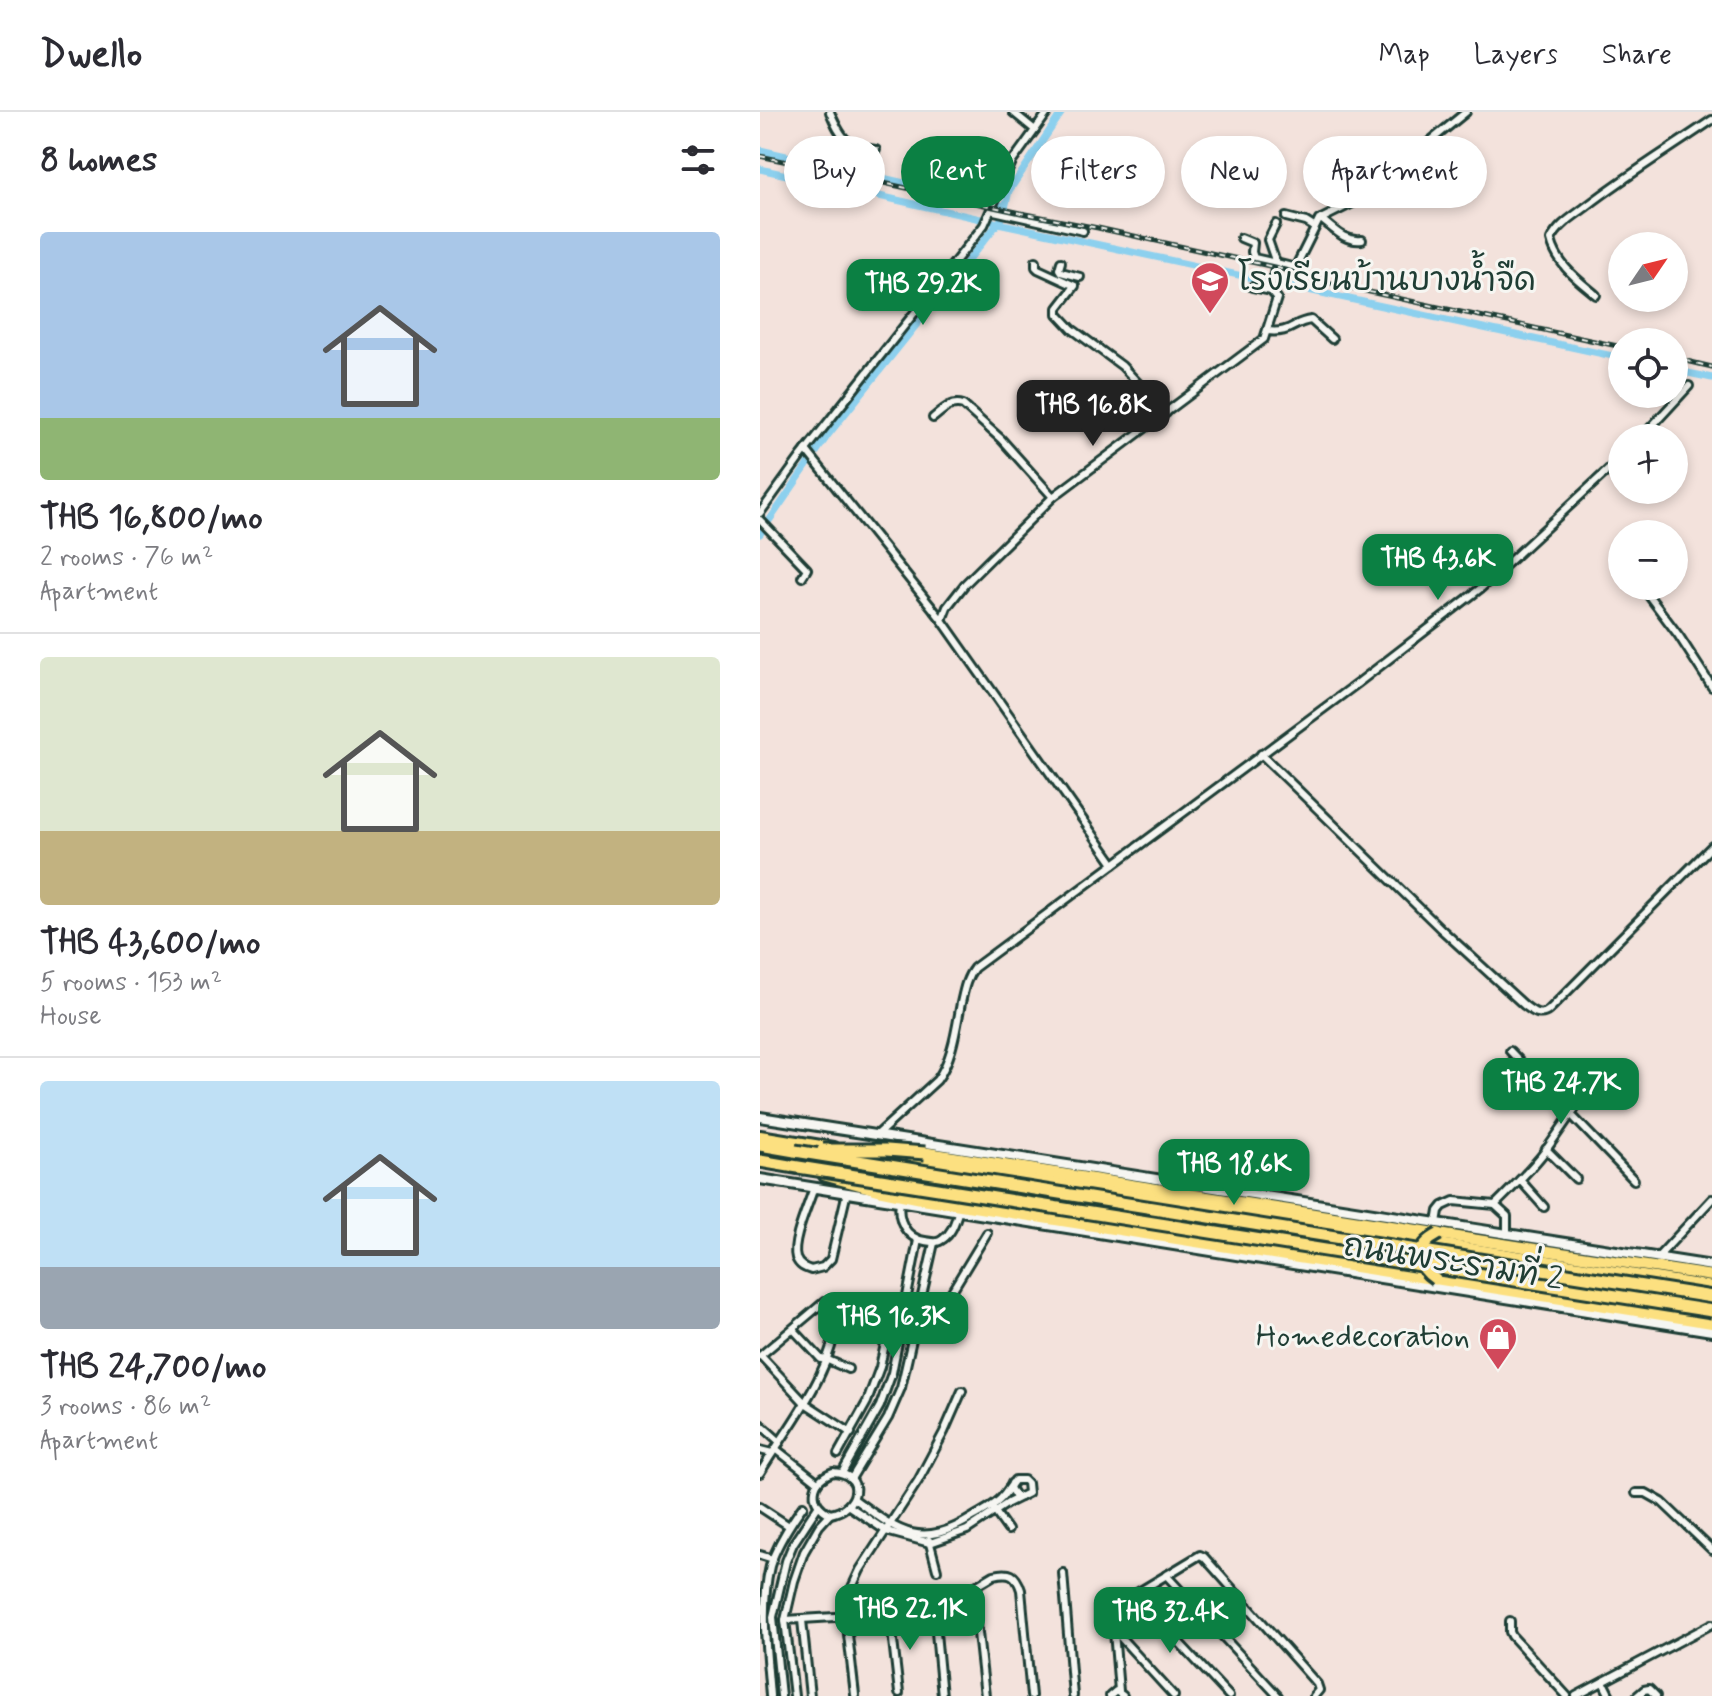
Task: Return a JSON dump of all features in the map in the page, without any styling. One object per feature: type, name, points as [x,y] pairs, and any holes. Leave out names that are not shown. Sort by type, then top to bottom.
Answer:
[{"type":"highway","name":"ถนนพระรามที่ 2","points":[[760,1136],[1712,1277]]},
{"type":"highway","points":[[760,1145],[1712,1297]]},
{"type":"highway","points":[[795,1151],[925,1153],[1438,1229],[1712,1277]]},
{"type":"highway","points":[[760,1159],[919,1198],[1575,1301],[1710,1317]]},
{"type":"highway","name":"ถนนพระรามที่ 2","points":[[760,1159],[1710,1317]]},
{"type":"highway","points":[[792,1166],[1710,1317]]},
{"type":"highway","points":[[1435,1279],[1424,1271],[1420,1257],[1425,1243],[1438,1229]]},
{"type":"main road","name":"ถนนพระรามที่ 2","points":[[760,1117],[1438,1229],[1507,1235],[1657,1258],[1712,1277]]},
{"type":"main road","name":"ถนนพระรามที่ 2","points":[[760,1179],[1712,1331]]},
{"type":"street","points":[[830,112],[842,136]]},
{"type":"street","points":[[1013,112],[1035,130]]},
{"type":"street","points":[[760,513],[984,225],[1012,162],[1048,112]]},
{"type":"street","points":[[1241,238],[1253,243],[1254,258],[1296,266],[1314,227],[1321,219],[1357,201],[1466,112]]},
{"type":"street","points":[[1596,295],[1563,266],[1554,252],[1551,240],[1554,234],[1621,179],[1712,120]]},
{"type":"street","points":[[994,211],[1083,231]]},
{"type":"street","points":[[1286,217],[1314,227]]},
{"type":"street","points":[[1321,219],[1343,237],[1362,240]]},
{"type":"street","points":[[942,620],[947,607],[965,584],[1053,497],[1264,339],[1277,301],[1271,288],[1276,263],[1268,240],[1276,224]]},
{"type":"street","points":[[1036,261],[1038,269],[1075,286]]},
{"type":"street","points":[[1061,262],[1061,272],[1080,277]]},
{"type":"street","points":[[1080,268],[1080,277],[1058,308],[1058,314],[1072,329],[1112,357],[1166,413]]},
{"type":"street","points":[[1252,287],[1271,288]]},
{"type":"street","points":[[1267,331],[1283,332],[1311,320],[1332,339]]},
{"type":"street","points":[[1654,424],[1689,386]]},
{"type":"street","points":[[933,418],[948,406],[963,405],[1001,439],[1053,497]]},
{"type":"street","points":[[807,451],[942,620],[1114,864]]},
{"type":"street","points":[[877,1135],[943,1071],[950,1056],[964,987],[974,968],[1481,588],[1608,470]]},
{"type":"street","points":[[760,521],[807,569],[802,577]]},
{"type":"street","points":[[1652,600],[1712,687]]},
{"type":"street","points":[[1261,754],[1441,929],[1535,1013],[1549,1010],[1712,846]]},
{"type":"street","points":[[1510,1051],[1634,1180]]},
{"type":"street","points":[[1495,1205],[1546,1149],[1594,1084]]},
{"type":"street","points":[[1546,1149],[1576,1179]]},
{"type":"street","points":[[1520,1180],[1544,1207]]},
{"type":"street","points":[[814,1187],[796,1245],[796,1259],[800,1265],[811,1270],[823,1267],[831,1259],[847,1192]]},
{"type":"street","points":[[1657,1258],[1712,1199]]},
{"type":"street","points":[[900,1201],[899,1217],[905,1229],[918,1240],[934,1243],[941,1241],[951,1231],[959,1210]]},
{"type":"street","points":[[1438,1229],[1439,1211],[1454,1201],[1495,1205],[1507,1216],[1507,1235]]},
{"type":"street","points":[[917,1322],[928,1326],[932,1324],[987,1233]]},
{"type":"street","points":[[842,1473],[880,1406],[892,1373],[918,1240]]},
{"type":"street","points":[[851,1479],[888,1418],[901,1388],[934,1243]]},
{"type":"street","points":[[851,1433],[805,1403],[760,1356],[824,1302],[837,1315],[859,1319]]},
{"type":"street","points":[[838,1454],[867,1402],[880,1367],[894,1302]]},
{"type":"street","points":[[760,1473],[816,1386],[828,1360],[837,1315]]},
{"type":"street","points":[[793,1329],[821,1359],[848,1369]]},
{"type":"street","points":[[847,1598],[860,1570],[918,1481],[962,1391]]},
{"type":"street","points":[[760,1424],[776,1448],[818,1482]]},
{"type":"street","points":[[760,1450],[776,1448]]},
{"type":"street","points":[[781,1696],[773,1617],[786,1561],[793,1544],[818,1506],[815,1490],[818,1482],[827,1474],[842,1473],[851,1479],[856,1489],[852,1502],[841,1512],[830,1514],[804,1552],[785,1620],[794,1696]]},
{"type":"street","points":[[852,1502],[888,1528],[929,1540],[1028,1493],[1027,1483],[1020,1479],[1012,1483],[994,1509]]},
{"type":"street","points":[[1012,1483],[1011,1493],[1020,1497]]},
{"type":"street","points":[[1636,1493],[1646,1493],[1662,1502],[1712,1550]]},
{"type":"street","points":[[770,1696],[762,1622],[769,1568],[789,1526],[803,1506]]},
{"type":"street","points":[[818,1506],[830,1514]]},
{"type":"street","points":[[760,1507],[789,1526]]},
{"type":"street","points":[[994,1509],[1008,1530]]},
{"type":"street","points":[[929,1540],[937,1570]]},
{"type":"street","points":[[760,1555],[773,1559]]},
{"type":"street","points":[[1110,1696],[1113,1692],[1121,1694],[1112,1608],[1198,1555],[1204,1557],[1317,1684],[1319,1690],[1314,1696]]},
{"type":"street","points":[[785,1620],[934,1611],[1004,1572],[1018,1581],[1021,1590],[1031,1696]]},
{"type":"street","points":[[1063,1573],[1073,1696]]},
{"type":"street","points":[[1166,1575],[1278,1696]]},
{"type":"street","points":[[973,1588],[985,1696]]},
{"type":"street","points":[[1134,1594],[1229,1696]]},
{"type":"street","points":[[934,1611],[942,1696]]},
{"type":"street","points":[[890,1614],[899,1693]]},
{"type":"street","points":[[846,1617],[855,1695]]},
{"type":"street","points":[[802,1620],[810,1696]]},
{"type":"street","points":[[1510,1621],[1512,1636],[1567,1696]]},
{"type":"street","points":[[1576,1696],[1712,1624]]},
{"type":"street","points":[[1113,1629],[1174,1696]]},
{"type":"street","points":[[1599,1684],[1601,1696]]},
{"type":"street","points":[[1599,1684],[1610,1696]]},
{"type":"street","points":[[1637,1696],[1649,1689],[1656,1696]]},
{"type":"waterway","points":[[760,534],[828,435],[1003,217],[1009,191],[1062,112]]},
{"type":"waterway","points":[[760,150],[901,182]]},
{"type":"waterway","points":[[760,169],[1608,355]]},
{"type":"waterway","points":[[1688,373],[1712,378]]},
{"type":"railway","points":[[760,156],[1274,267],[1342,286],[1608,344]]},
{"type":"railway","points":[[1688,361],[1712,367]]},
{"type":"place","name":"โรงเรียนบ้านบางนํ้าจืด","points":[[1210,315]]},
{"type":"place","name":"Homedecoration","points":[[1498,1371]]}]
